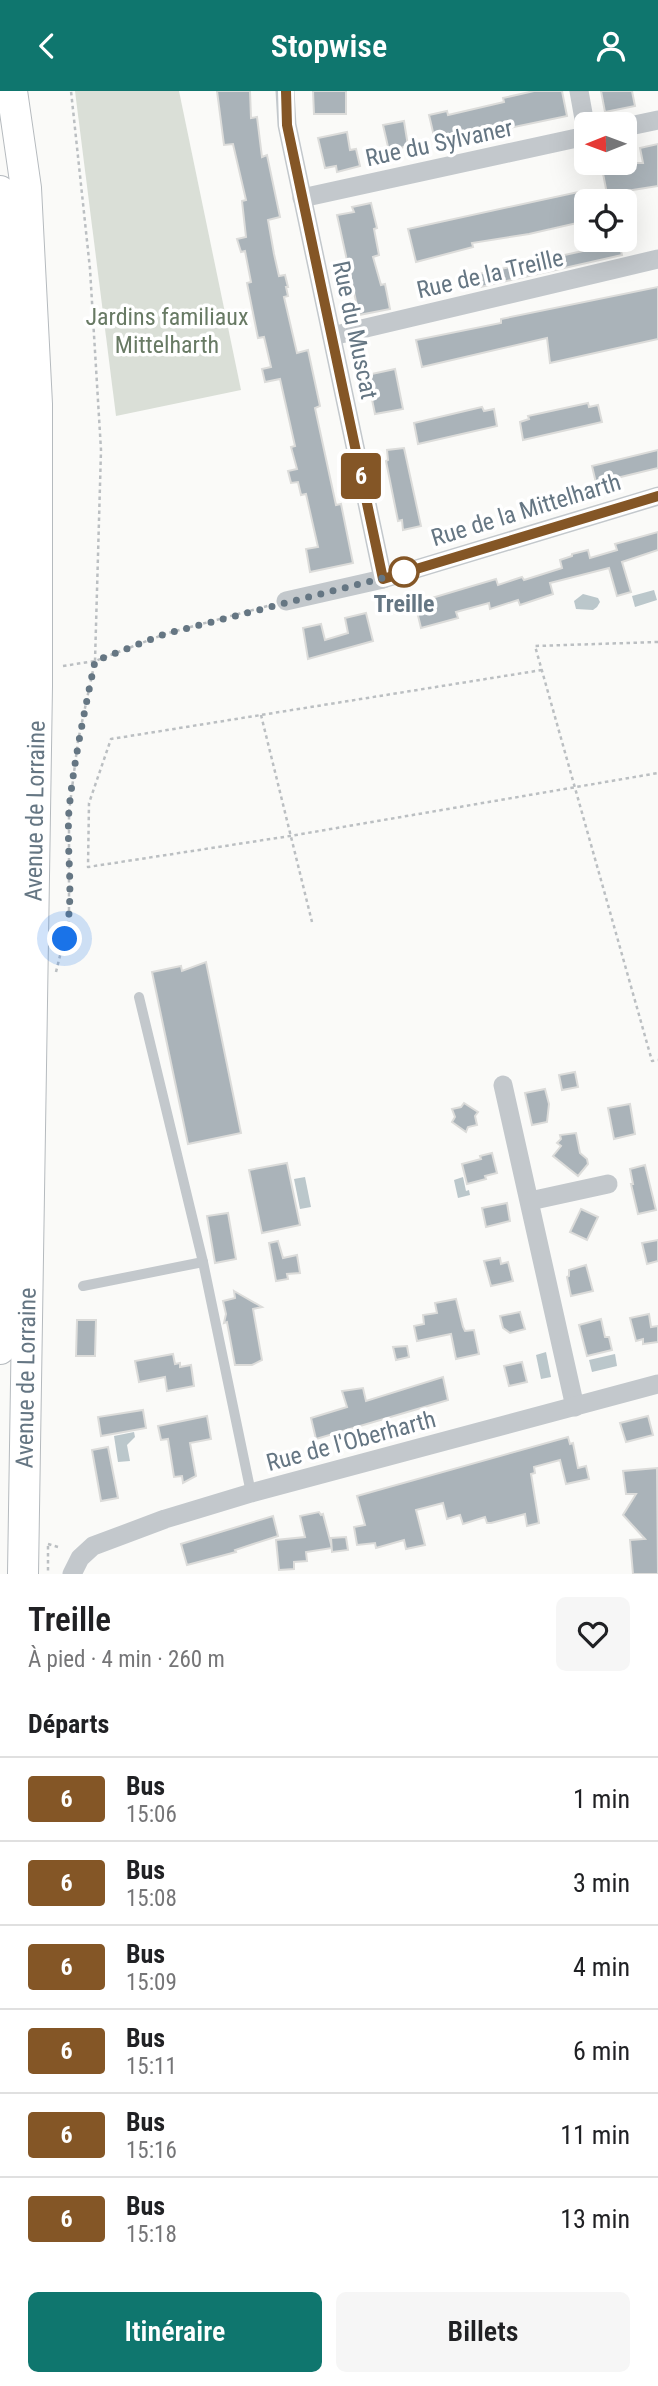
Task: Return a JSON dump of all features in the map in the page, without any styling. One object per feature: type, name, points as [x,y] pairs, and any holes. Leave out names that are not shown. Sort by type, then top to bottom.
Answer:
[{"type":"main road","name":"Avenue de Lorraine","points":[[12,91],[26,188],[37,404],[37,686],[23,1574]]},
{"type":"main road","name":"Avenue de Lorraine","points":[[0,191],[12,408],[0,1349]]},
{"type":"street","name":"Rue du Muscat","points":[[285,91],[287,125],[383,579]]},
{"type":"street","points":[[579,91],[583,112]]},
{"type":"street","points":[[637,124],[658,120]]},
{"type":"street","name":"Rue du Sylvaner","points":[[302,198],[574,139]]},
{"type":"street","name":"Rue de la Treille","points":[[332,336],[658,259]]},
{"type":"street","name":"Rue de la Mittelharth","points":[[286,601],[383,579],[658,496]]},
{"type":"street","points":[[503,1085],[575,1407]]},
{"type":"street","points":[[530,1201],[608,1184]]},
{"type":"street","name":"Rue de l'Oberharth","points":[[72,1574],[80,1558],[93,1546],[165,1519],[251,1493],[658,1384]]},
{"type":"lane","points":[[139,997],[203,1262],[251,1493]]},
{"type":"lane","points":[[83,1286],[203,1262]]},
{"type":"path","points":[[55,979],[69,919],[69,812],[79,741],[95,661],[100,450],[90,269],[71,91]]},
{"type":"path","points":[[63,666],[95,661],[165,634],[286,601]]},
{"type":"path","points":[[658,642],[535,646],[652,1061],[658,1060]]},
{"type":"path","points":[[542,670],[111,739],[89,803],[88,867],[289,836],[658,773]]},
{"type":"path","points":[[261,715],[312,922]]},
{"type":"path","points":[[48,1574],[48,1544],[58,1547]]},
{"type":"green space","name":"Jardins familiaux Mittelharth","points":[[75,91],[179,91],[241,390],[116,416]]},
{"type":"shaded area","points":[[654,590],[657,600],[635,607],[632,596]]},
{"type":"shaded area","points":[[583,594],[598,598],[600,602],[597,607],[593,610],[576,609],[574,601]]},
{"type":"shaded area","points":[[305,1177],[311,1207],[300,1209],[294,1179]]},
{"type":"shaded area","points":[[463,1177],[466,1191],[469,1190],[470,1195],[458,1198],[454,1180]]},
{"type":"shaded area","points":[[546,1352],[551,1377],[541,1379],[536,1355]]},
{"type":"shaded area","points":[[615,1354],[617,1366],[592,1372],[589,1360]]},
{"type":"shaded area","points":[[134,1432],[135,1437],[127,1445],[130,1461],[118,1462],[114,1436]]},
{"type":"building","points":[[217,91],[250,91],[251,118],[257,117],[262,157],[267,155],[280,217],[268,220],[274,254],[279,276],[285,275],[288,287],[288,296],[284,297],[297,353],[308,350],[320,406],[315,408],[336,505],[341,504],[353,563],[310,572],[306,549],[318,547],[306,494],[301,495],[298,482],[291,483],[288,471],[297,469],[291,447],[295,446],[280,379],[265,382],[262,369],[271,367],[264,337],[258,338],[247,283],[251,282],[245,251],[241,252],[237,239],[246,237],[242,201],[246,200],[233,144],[224,145]]},
{"type":"building","points":[[313,91],[346,91],[346,114],[314,114]]},
{"type":"building","points":[[534,91],[562,91],[567,116],[495,131],[496,136],[484,139],[483,134],[436,145],[429,115],[447,111],[448,115],[504,102],[503,98]]},
{"type":"building","points":[[601,91],[632,91],[635,106],[605,112]]},
{"type":"building","points":[[404,121],[408,146],[389,151],[383,125]]},
{"type":"building","points":[[347,132],[350,150],[356,149],[360,166],[337,172],[336,166],[325,168],[318,138]]},
{"type":"building","points":[[658,144],[658,186],[606,189],[603,175],[637,175],[637,163],[643,163],[640,148]]},
{"type":"building","points":[[574,193],[574,224],[472,243],[473,247],[416,262],[408,229]]},
{"type":"building","points":[[371,203],[377,228],[374,229],[379,255],[373,257],[381,285],[385,284],[390,309],[359,315],[337,215],[354,212],[352,207]]},
{"type":"building","points":[[578,252],[621,252],[622,255],[476,288],[474,275]]},
{"type":"building","points":[[658,287],[658,339],[550,363],[547,338],[422,367],[416,340],[501,323],[501,319]]},
{"type":"building","points":[[395,369],[403,409],[375,414],[367,375]]},
{"type":"building","points":[[588,403],[589,407],[598,405],[602,422],[523,440],[520,422],[529,419],[528,416]]},
{"type":"building","points":[[482,407],[484,411],[494,409],[497,426],[418,444],[414,423]]},
{"type":"building","points":[[404,448],[421,526],[403,530],[402,520],[398,521],[386,461],[387,450]]},
{"type":"building","points":[[658,450],[658,468],[596,483],[592,466]]},
{"type":"building","points":[[658,532],[658,550],[622,562],[631,592],[617,596],[609,568],[550,583],[553,594],[520,605],[518,600],[490,609],[489,603],[456,612],[458,618],[421,628],[415,603],[496,579],[498,585],[522,577],[524,580],[562,568],[560,560],[572,554],[588,550],[590,558],[617,550],[615,544]]},
{"type":"building","points":[[366,613],[373,641],[308,659],[303,628],[321,624],[325,640],[348,633],[345,618]]},
{"type":"building","points":[[206,962],[241,1133],[188,1144],[152,972],[181,966],[182,971]]},
{"type":"building","points":[[575,1072],[578,1087],[562,1090],[559,1075]]},
{"type":"building","points":[[545,1089],[549,1104],[547,1122],[532,1125],[525,1093]]},
{"type":"building","points":[[464,1103],[478,1112],[475,1116],[477,1125],[468,1127],[466,1132],[452,1122],[455,1117],[452,1109],[461,1107]]},
{"type":"building","points":[[630,1104],[635,1134],[614,1139],[608,1108]]},
{"type":"building","points":[[576,1133],[580,1153],[587,1159],[588,1164],[578,1176],[553,1156],[561,1146],[557,1143],[561,1139],[560,1135]]},
{"type":"building","points":[[492,1153],[497,1173],[467,1184],[462,1164]]},
{"type":"building","points":[[287,1163],[300,1225],[262,1233],[249,1170]]},
{"type":"building","points":[[645,1165],[656,1210],[638,1214],[630,1169]]},
{"type":"building","points":[[507,1203],[510,1221],[486,1227],[482,1208]]},
{"type":"building","points":[[581,1209],[598,1217],[587,1240],[570,1232]]},
{"type":"building","points":[[228,1213],[236,1259],[215,1263],[207,1216]]},
{"type":"building","points":[[658,1240],[658,1261],[647,1264],[642,1243]]},
{"type":"building","points":[[278,1241],[283,1258],[297,1255],[300,1273],[287,1274],[288,1279],[276,1281],[269,1243]]},
{"type":"building","points":[[500,1258],[501,1264],[508,1262],[513,1281],[491,1286],[484,1261]]},
{"type":"building","points":[[586,1265],[593,1291],[571,1296],[567,1277],[569,1270]]},
{"type":"building","points":[[234,1291],[262,1307],[253,1309],[262,1360],[252,1365],[235,1365],[227,1322],[224,1323],[226,1314],[223,1301],[235,1298]]},
{"type":"building","points":[[456,1299],[465,1331],[474,1330],[479,1354],[456,1359],[451,1334],[417,1341],[414,1326],[424,1324],[423,1315],[437,1313],[435,1303]]},
{"type":"building","points":[[520,1312],[525,1329],[510,1333],[503,1328],[500,1316]]},
{"type":"building","points":[[649,1314],[651,1327],[658,1326],[658,1342],[643,1344],[643,1339],[636,1341],[630,1318]]},
{"type":"building","points":[[601,1319],[605,1337],[609,1337],[612,1350],[587,1356],[579,1325]]},
{"type":"building","points":[[77,1320],[96,1320],[95,1356],[76,1356]]},
{"type":"building","points":[[407,1346],[409,1357],[396,1360],[393,1347]]},
{"type":"building","points":[[173,1354],[175,1364],[180,1363],[180,1367],[191,1365],[194,1386],[167,1391],[165,1377],[139,1382],[135,1361]]},
{"type":"building","points":[[522,1362],[527,1382],[509,1386],[504,1366]]},
{"type":"building","points":[[443,1377],[448,1400],[316,1439],[311,1418],[347,1407],[342,1391],[363,1388],[366,1401]]},
{"type":"building","points":[[143,1410],[146,1428],[101,1436],[98,1417]]},
{"type":"building","points":[[207,1416],[211,1439],[190,1443],[196,1476],[183,1483],[182,1476],[174,1477],[168,1439],[161,1440],[158,1426]]},
{"type":"building","points":[[648,1416],[653,1435],[626,1442],[620,1423]]},
{"type":"building","points":[[568,1437],[570,1444],[573,1443],[578,1468],[586,1466],[589,1479],[566,1484],[560,1460],[534,1467],[535,1473],[531,1474],[539,1523],[527,1526],[525,1514],[491,1523],[487,1523],[485,1517],[463,1524],[460,1515],[447,1519],[443,1503],[416,1510],[425,1545],[406,1549],[404,1540],[376,1548],[375,1543],[357,1545],[354,1527],[365,1525],[357,1496]]},
{"type":"building","points":[[108,1447],[118,1498],[101,1501],[92,1450]]},
{"type":"building","points":[[657,1468],[658,1574],[633,1574],[630,1540],[645,1539],[623,1515],[636,1494],[626,1494],[623,1471]]},
{"type":"building","points":[[319,1512],[323,1514],[332,1548],[306,1552],[307,1561],[294,1562],[294,1569],[279,1570],[276,1540],[305,1537],[300,1516]]},
{"type":"building","points":[[273,1516],[278,1536],[235,1550],[236,1552],[187,1565],[181,1544]]},
{"type":"building","points":[[346,1537],[348,1550],[332,1552],[331,1538]]},
{"type":"bus line","name":"6","points":[[286,91],[287,125],[383,579],[658,496]]},
{"type":"place","name":"Treille","points":[[404,572]]},
{"type":"route","points":[[65,939],[69,919],[69,812],[79,741],[95,661],[165,634],[410,571],[404,572]]}]
